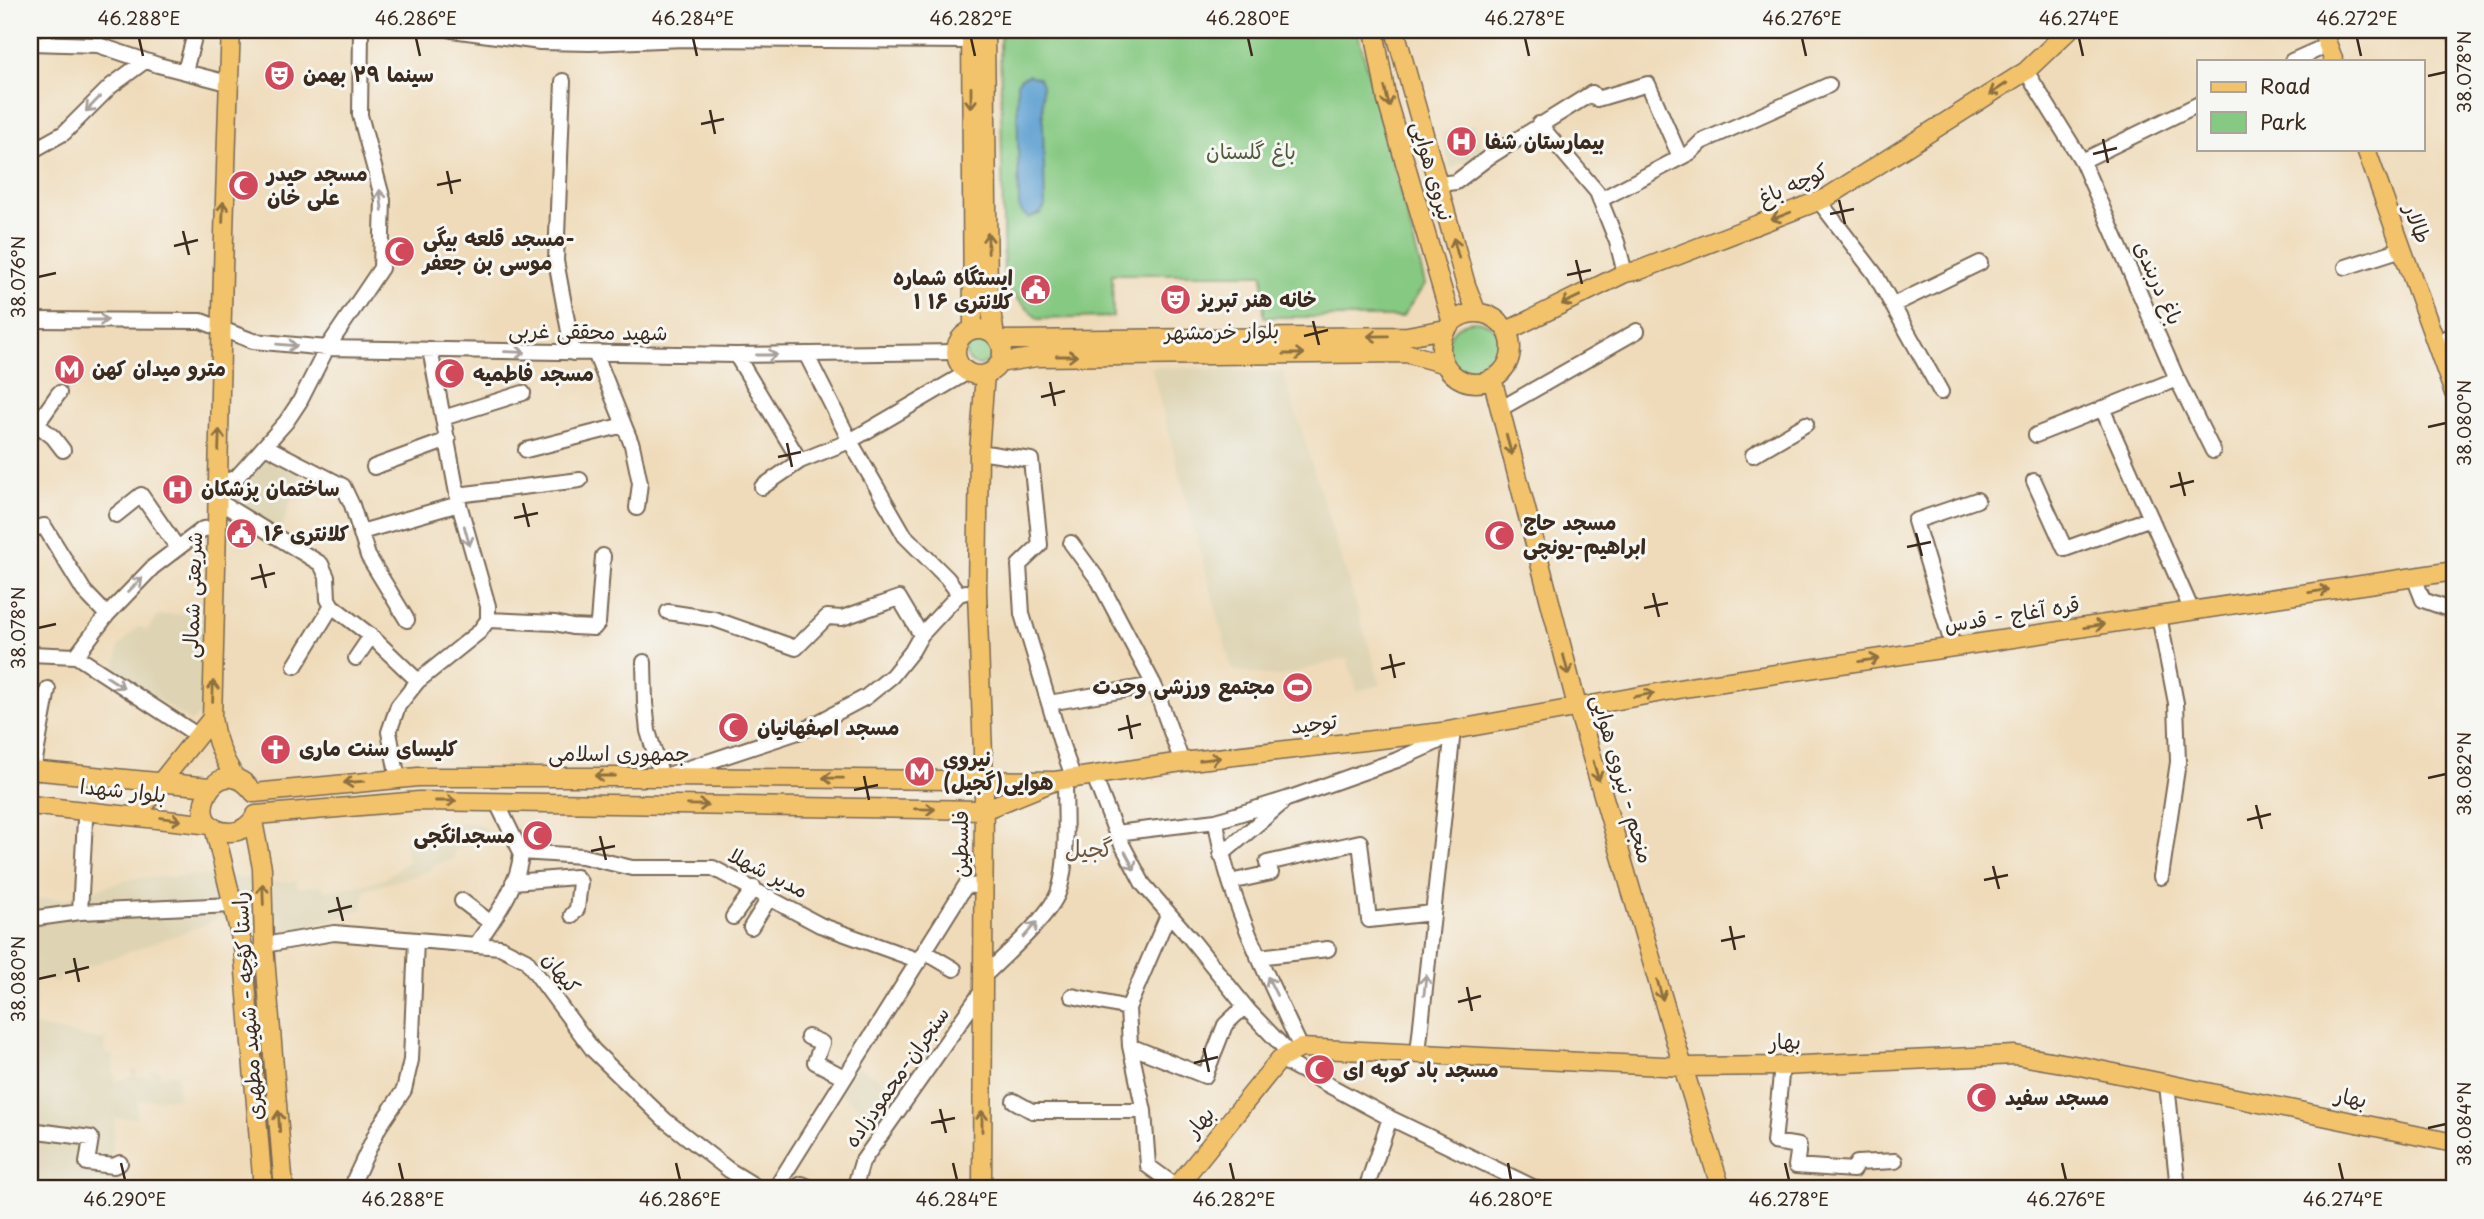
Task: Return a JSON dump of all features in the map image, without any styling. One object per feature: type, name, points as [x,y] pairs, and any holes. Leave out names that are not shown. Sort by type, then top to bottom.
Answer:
[{"type":"main road","name":"شریعتی شمالی","points":[[231,30],[222,253],[212,718],[215,738],[236,779]]},
{"type":"main road","name":"نیروی هوایی","points":[[1374,30],[1387,101],[1449,326]]},
{"type":"main road","name":"نیروی هوایی","points":[[1395,30],[1466,285],[1477,313]]},
{"type":"main road","name":"کوچه باغ","points":[[1507,331],[1625,274],[1819,201],[2025,71],[2069,30]]},
{"type":"main road","points":[[973,330],[979,32]]},
{"type":"main road","points":[[979,32],[988,291],[1002,352],[982,371],[959,363],[956,352],[959,341],[973,330],[985,330],[997,338]]},
{"type":"main road","name":"طالار","points":[[2366,150],[2454,393]]},
{"type":"main road","points":[[1477,313],[1494,318],[1507,331],[1511,349],[1506,366],[1492,379],[1484,382],[1466,381],[1457,377],[1445,364],[1441,347],[1449,326],[1460,317],[1477,313]]},
{"type":"main road","name":"بلوار خرمشهر","points":[[982,371],[1037,356],[1407,336],[1449,326]]},
{"type":"main road","name":"بلوار خرمشهر","points":[[997,338],[1406,354],[1445,364]]},
{"type":"main road","name":"فلسطین","points":[[968,592],[979,452],[982,371]]},
{"type":"main road","name":"فلسطین","points":[[982,371],[968,592],[983,887],[982,1189]]},
{"type":"main road","name":"منجم - نیروی هوایی","points":[[1492,379],[1577,706],[1682,1067],[1721,1189]]},
{"type":"main road","name":"قره آغاج - قدس","points":[[1577,706],[2454,571]]},
{"type":"main road","name":"توحید","points":[[1065,780],[1182,762],[1452,730],[1577,706]]},
{"type":"main road","points":[[138,815],[212,718]]},
{"type":"main road","name":"بلوار شهدا","points":[[31,770],[210,787]]},
{"type":"main road","points":[[493,776],[496,801]]},
{"type":"main road","name":"جمهوری اسلامی","points":[[236,779],[243,781],[254,793],[398,779],[493,776],[1065,780]]},
{"type":"main road","points":[[210,787],[226,778],[236,779]]},
{"type":"main road","points":[[254,818],[419,801],[979,810],[1065,780]]},
{"type":"main road","name":"راستا کؤچه - شهید مطهری","points":[[210,787],[205,794],[203,810],[212,826],[243,947],[263,1189]]},
{"type":"main road","name":"بلوار شهدا","points":[[30,804],[138,815],[212,826],[227,832],[248,826],[254,818]]},
{"type":"main road","name":"راستا کؤچه - شهید مطهری","points":[[254,818],[262,868],[264,945],[284,1189]]},
{"type":"main road","points":[[238,924],[249,918],[259,920],[264,925]]},
{"type":"main road","name":"بهار","points":[[1176,1188],[1290,1053],[1418,1053],[1682,1067],[1782,1066],[2015,1055],[2454,1143]]},
{"type":"street","points":[[185,71],[197,30]]},
{"type":"street","points":[[361,30],[360,115],[383,200],[381,268],[327,348],[286,422],[236,478],[218,492],[321,564],[327,577],[328,598],[332,606],[371,636],[418,681]]},
{"type":"street","points":[[452,30],[540,42],[590,43],[979,32]]},
{"type":"street","points":[[30,43],[97,45],[229,83]]},
{"type":"street","points":[[2294,60],[2328,45]]},
{"type":"street","points":[[30,152],[64,133],[111,86],[145,61]]},
{"type":"street","name":"باغ دربندی","points":[[2025,71],[2082,161],[2177,379],[2213,451]]},
{"type":"street","points":[[563,81],[556,261],[573,353]]},
{"type":"street","points":[[1438,184],[1456,182],[1539,124],[1592,93],[1597,99],[1648,84],[1680,157]]},
{"type":"street","points":[[1600,200],[1691,152],[1701,142],[1829,85]]},
{"type":"street","points":[[2082,161],[2197,105]]},
{"type":"street","points":[[1539,124],[1597,192],[1617,242],[1625,274]]},
{"type":"street","points":[[1819,201],[1875,274],[1941,392]]},
{"type":"street","points":[[2346,267],[2402,249]]},
{"type":"street","points":[[1893,305],[1980,263]]},
{"type":"street","name":"شهید محققی غربی","points":[[30,320],[201,321],[253,341],[327,348],[736,355],[956,352]]},
{"type":"street","points":[[1500,409],[1637,331]]},
{"type":"street","points":[[2436,342],[2454,335]]},
{"type":"street","points":[[398,779],[389,739],[390,725],[398,706],[418,681],[479,632],[488,620],[488,606],[458,500],[430,349]]},
{"type":"street","points":[[594,353],[632,445],[640,483],[636,508]]},
{"type":"street","points":[[644,662],[648,732],[662,777],[804,730],[866,697],[892,676],[921,635],[968,592],[947,578],[905,536],[850,441],[806,354]]},
{"type":"street","points":[[736,355],[800,461]]},
{"type":"street","points":[[762,487],[800,461],[850,441],[982,371]]},
{"type":"street","points":[[2036,435],[2177,379]]},
{"type":"street","points":[[59,393],[34,429],[53,437],[63,450]]},
{"type":"street","points":[[443,418],[523,393]]},
{"type":"street","points":[[2102,408],[2192,611]]},
{"type":"street","points":[[1752,455],[1806,424]]},
{"type":"street","points":[[526,450],[624,425]]},
{"type":"street","points":[[374,467],[448,440]]},
{"type":"street","points":[[265,446],[343,486],[368,556],[407,620]]},
{"type":"street","points":[[979,452],[1031,460],[1040,545],[1019,565],[1021,614],[1049,703],[1065,780]]},
{"type":"street","points":[[360,532],[458,500],[580,480]]},
{"type":"street","points":[[2034,481],[2065,550],[2151,518]]},
{"type":"street","points":[[116,515],[141,495],[177,547]]},
{"type":"street","points":[[1953,647],[1914,522],[1977,500]]},
{"type":"street","points":[[30,530],[44,526],[84,591],[107,615]]},
{"type":"street","points":[[76,656],[107,615],[143,577],[177,547],[203,529],[218,528]]},
{"type":"street","points":[[1071,543],[1099,581],[1154,685],[1182,762]]},
{"type":"street","points":[[488,620],[555,622],[572,627],[594,628],[598,623],[603,556]]},
{"type":"street","points":[[2414,577],[2423,600],[2454,611]]},
{"type":"street","points":[[668,612],[714,619],[796,648],[827,617],[842,618],[899,598],[921,635]]},
{"type":"street","points":[[295,666],[332,606]]},
{"type":"street","points":[[2159,616],[2176,703],[2178,762],[2161,877]]},
{"type":"street","points":[[356,658],[371,636]]},
{"type":"street","points":[[30,654],[76,656],[197,735]]},
{"type":"street","points":[[1049,703],[1154,685]]},
{"type":"street","points":[[31,770],[48,689]]},
{"type":"street","points":[[1116,833],[1216,821],[1397,760],[1437,742],[1452,730]]},
{"type":"street","points":[[1418,1053],[1452,730]]},
{"type":"street","points":[[1094,776],[1116,833],[1143,884],[1245,1006],[1290,1053],[1390,1118],[1537,1189]]},
{"type":"street","name":"سنجران-محمودزاده","points":[[854,1189],[862,1161],[982,985],[1057,895],[1063,875],[1065,780]]},
{"type":"street","points":[[1221,855],[1287,799]]},
{"type":"street","points":[[477,945],[513,882],[520,863],[521,852],[496,801]]},
{"type":"street","points":[[80,912],[85,820]]},
{"type":"street","points":[[1216,821],[1221,855],[1290,1053]]},
{"type":"street","points":[[1230,882],[1270,873],[1267,863],[1360,842],[1369,920],[1433,913]]},
{"type":"street","name":"مدیر شهلا","points":[[521,852],[582,856],[632,868],[713,868],[820,925],[923,956],[954,969]]},
{"type":"street","points":[[513,882],[576,877],[580,882],[577,909],[572,915]]},
{"type":"street","points":[[775,1189],[966,885],[983,887]]},
{"type":"street","points":[[733,917],[754,888]]},
{"type":"street","points":[[751,928],[770,897]]},
{"type":"street","points":[[462,901],[491,923]]},
{"type":"street","points":[[30,919],[80,912],[233,905]]},
{"type":"street","points":[[1168,915],[1128,1008],[1130,1046],[1144,1111],[1148,1166],[1176,1188]]},
{"type":"street","name":"کیهان","points":[[264,945],[334,933],[500,947],[526,960],[593,1050],[665,1120],[729,1170],[760,1189]]},
{"type":"street","points":[[353,1189],[355,1178],[389,1110],[404,1090],[411,1060],[416,940]]},
{"type":"street","points":[[1258,957],[1328,949]]},
{"type":"street","points":[[1072,996],[1128,1008]]},
{"type":"street","points":[[1130,1046],[1205,1076],[1225,1026],[1245,1006]]},
{"type":"street","points":[[808,1037],[822,1043],[815,1062],[844,1077]]},
{"type":"street","points":[[1782,1066],[1774,1142],[1799,1146],[1796,1166],[1853,1170],[1857,1163],[1895,1161]]},
{"type":"street","points":[[2167,1084],[2178,1189]]},
{"type":"street","points":[[1014,1101],[1032,1111],[1144,1111]]},
{"type":"street","points":[[1366,1189],[1390,1118]]},
{"type":"street","points":[[30,1130],[91,1138],[87,1163],[114,1166],[120,1163]]},
{"type":"street","points":[[793,1189],[802,1184],[814,1189]]},
{"type":"shaded area","name":"بیمارستان شفا","points":[[1474,124],[1483,150],[1451,169],[1441,133]]},
{"type":"shaded area","points":[[1151,367],[1283,372],[1381,685],[1357,691],[1347,658],[1279,677],[1232,670]]},
{"type":"shaded area","points":[[269,450],[303,466],[281,530],[227,500],[226,486]]},
{"type":"shaded area","points":[[210,613],[206,710],[191,722],[115,672],[119,646],[139,626],[147,630],[158,615]]},
{"type":"shaded area","points":[[460,822],[479,824],[487,829],[484,836],[475,841],[475,845],[454,849],[454,859],[432,866],[432,870],[365,890],[362,909],[288,932],[216,917],[207,924],[59,977],[60,982],[36,979],[35,1026],[106,1041],[105,1054],[112,1055],[115,1081],[132,1077],[132,1070],[136,1070],[137,1077],[151,1076],[151,1070],[159,1069],[160,1076],[177,1074],[179,1098],[138,1101],[136,1118],[115,1118],[108,1189],[30,1189],[30,901],[64,899],[134,878],[219,875],[282,882],[297,881],[297,887],[322,886],[324,891],[360,885],[384,879],[408,861],[404,841],[421,834],[442,834]]},
{"type":"shaded area","points":[[857,1065],[902,1094],[883,1121],[840,1094]]},
{"type":"green space","name":"باغ گلستان","points":[[1005,30],[1357,30],[1425,284],[1402,317],[1264,317],[1263,274],[1112,274],[1113,317],[1038,319],[1004,286],[1000,39]]},
{"type":"green space","points":[[1475,321],[1486,323],[1495,329],[1501,338],[1501,360],[1495,369],[1486,375],[1475,377],[1464,375],[1455,369],[1449,360],[1447,349],[1449,338],[1455,329],[1464,323]]},
{"type":"green space","points":[[979,339],[988,343],[992,352],[988,361],[979,365],[970,361],[966,352],[970,343]]},
{"type":"water","points":[[1028,75],[1039,78],[1042,85],[1045,206],[1041,213],[1029,218],[1020,211],[1019,206],[1017,83]]},
{"type":"place","name":"سینما ۲۹ بهمن","points":[[280,75]]},
{"type":"place","name":"بیمارستان شفا","points":[[1462,142]]},
{"type":"place","name":"مسجد حیدر علی خان","points":[[244,186]]},
{"type":"place","name":"مسجد قلعه بیگی- موسی بن جعفر","points":[[400,251]]},
{"type":"place","name":"ایستگاه شماره ۱ کلانتری ۱۶","points":[[1036,290]]},
{"type":"place","name":"خانه هنر تبریز","points":[[1176,300]]},
{"type":"place","name":"مترو میدان کهن","points":[[69,369]]},
{"type":"place","name":"مسجد فاطمیه","points":[[450,374]]},
{"type":"place","name":"ساختمان پزشکان","points":[[178,489]]},
{"type":"place","name":"کلانتری ۱۶","points":[[241,534]]},
{"type":"place","name":"مسجد حاج ابراهیم-یونچی","points":[[1500,535]]},
{"type":"place","name":"مجتمع ورزشی وحدت","points":[[1298,687]]},
{"type":"place","name":"مسجد اصفهانیان","points":[[734,728]]},
{"type":"place","name":"کلیسای سنت ماری","points":[[276,749]]},
{"type":"place","name":"نیروی هوایی(گجیل)","points":[[920,771]]},
{"type":"place","name":"مسجدانگجی","points":[[538,836]]},
{"type":"place","name":"مسجد باد کوبه ای","points":[[1320,1070]]},
{"type":"place","name":"مسجد سفید","points":[[1982,1098]]},
{"type":"district","name":"گجیل","points":[[1089,849]]}]
